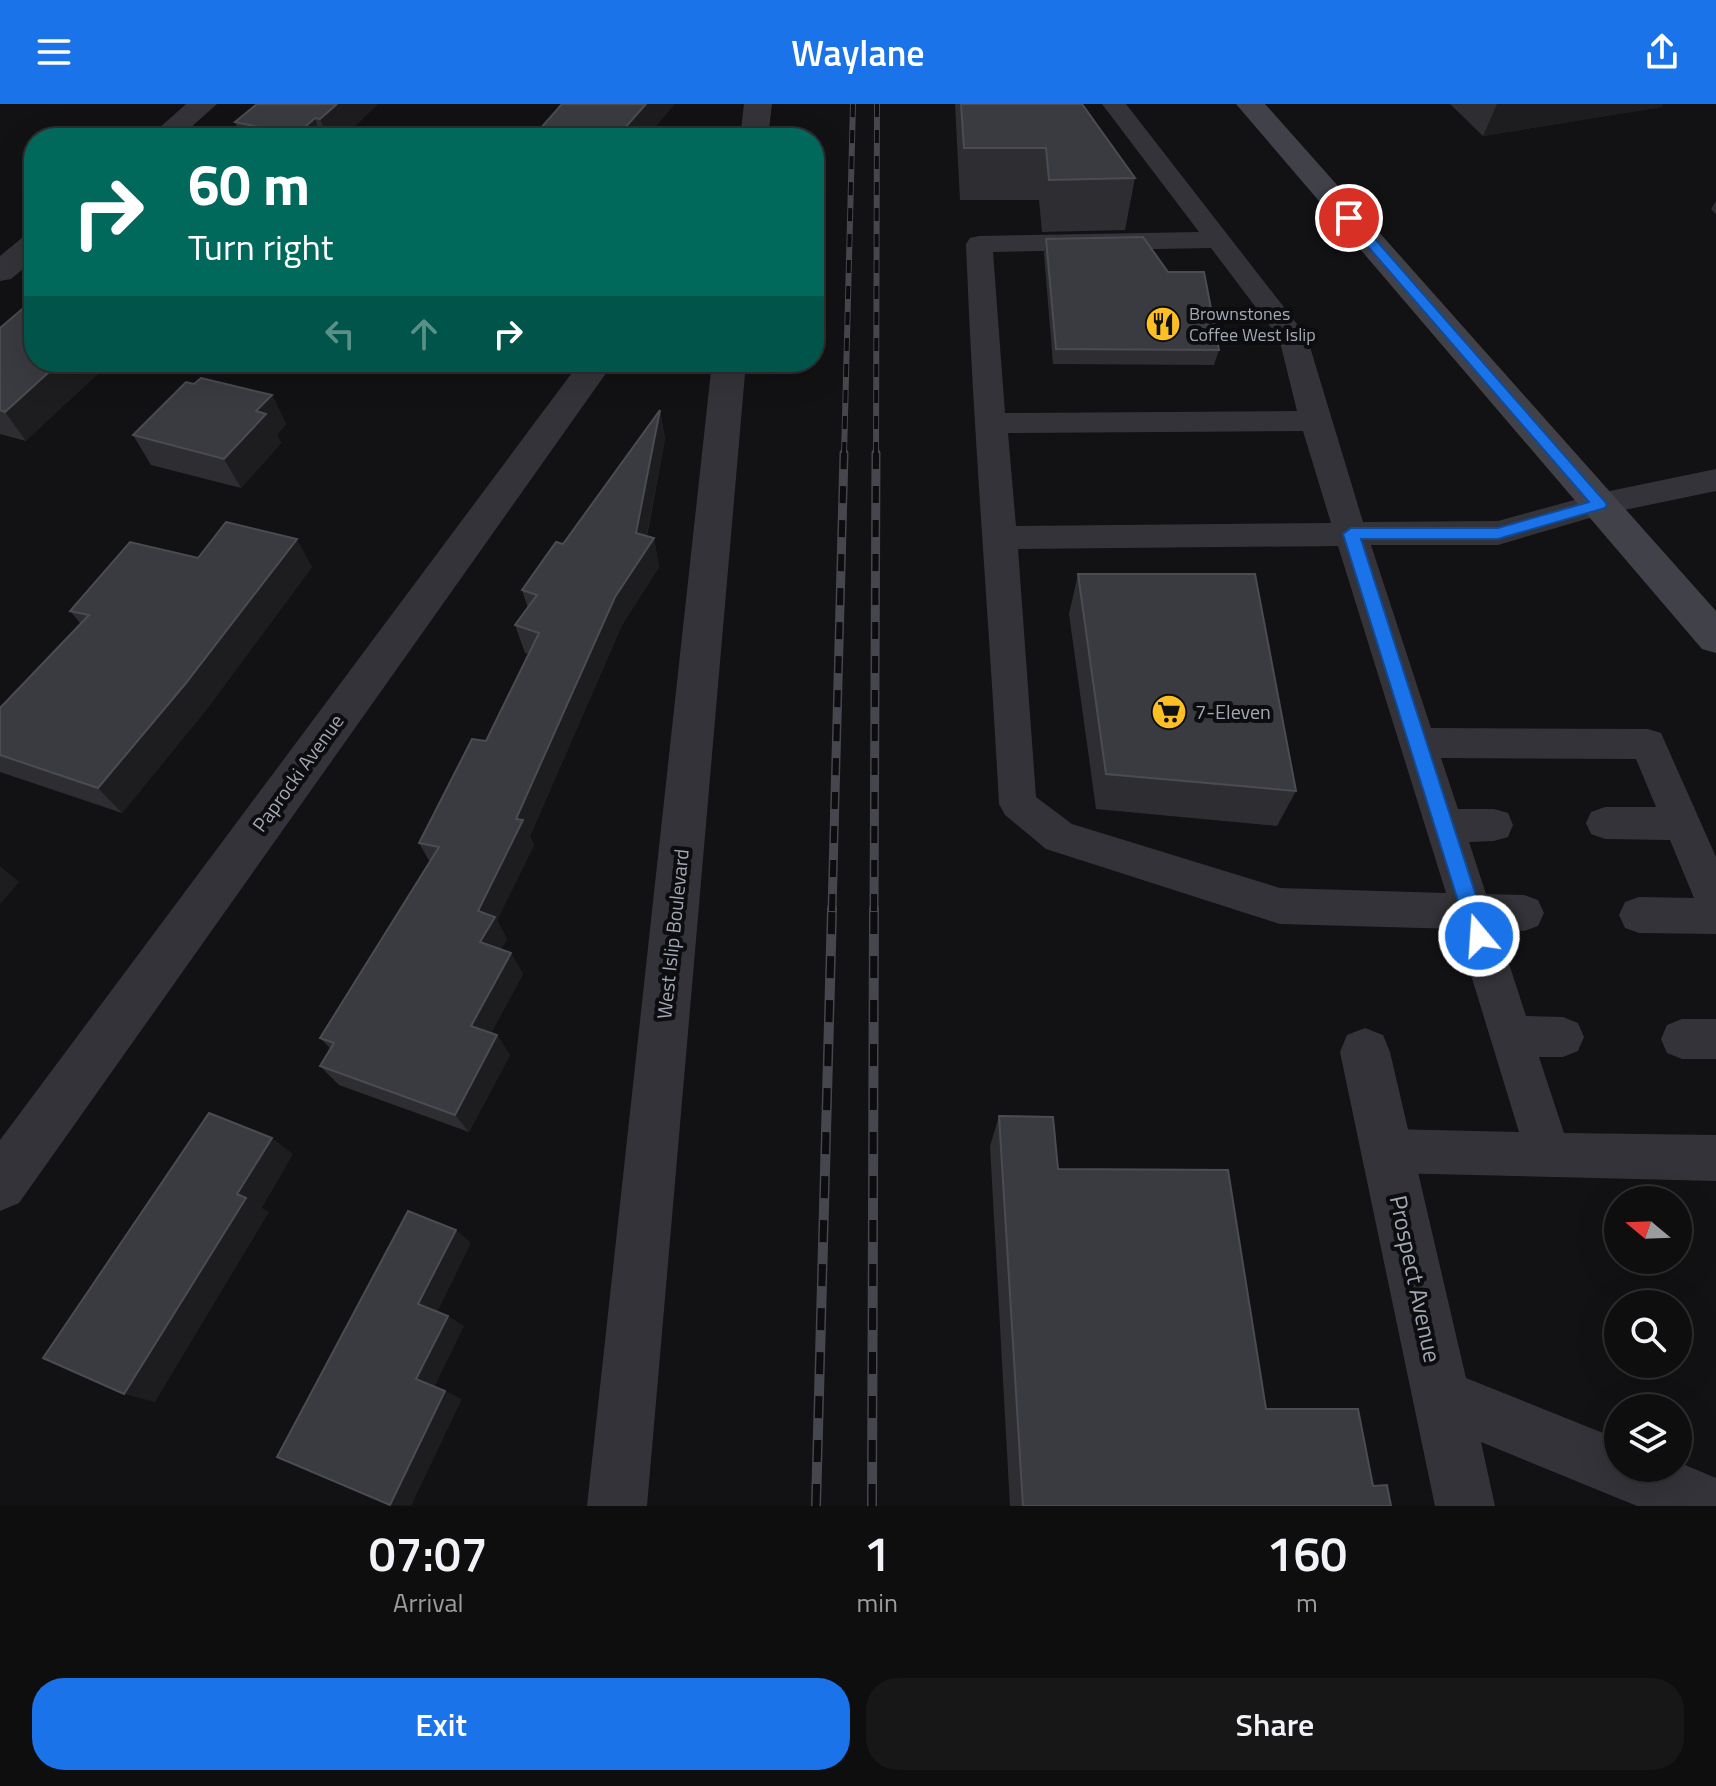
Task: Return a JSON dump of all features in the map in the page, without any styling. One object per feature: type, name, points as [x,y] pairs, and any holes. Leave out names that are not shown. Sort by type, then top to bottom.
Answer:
[{"type":"main road","points":[[1250,104],[1716,638]]},
{"type":"street","points":[[174,128],[203,104]]},
{"type":"street","points":[[755,128],[758,104]]},
{"type":"street","points":[[0,272],[24,252]]},
{"type":"street","name":"Paprocki Avenue","points":[[0,1184],[590,372]]},
{"type":"street","name":"West Islip Boulevard","points":[[617,1506],[728,372]]},
{"type":"street","name":"Prospect Avenue","points":[[1365,1052],[1465,1506]]},
{"type":"street","points":[[1441,1397],[1711,1506]]},
{"type":"lane","points":[[1114,104],[1293,337],[1315,421],[1549,1155]]},
{"type":"lane","points":[[1218,240],[979,244],[986,394],[992,423],[1001,538],[1018,804],[1060,837],[1280,906],[1351,911],[1524,913]]},
{"type":"lane","points":[[992,423],[1315,421]]},
{"type":"lane","points":[[1001,538],[1498,533],[1600,504],[1716,480]]},
{"type":"lane","points":[[1420,743],[1648,744],[1716,903]]},
{"type":"lane","points":[[1605,823],[1682,824]]},
{"type":"lane","points":[[1443,826],[1494,825]]},
{"type":"lane","points":[[1639,915],[1716,916]]},
{"type":"lane","points":[[1511,1036],[1563,1037]]},
{"type":"lane","points":[[1388,1151],[1716,1158]]},
{"type":"building","points":[[257,104],[337,104],[304,128],[263,128],[235,122]]},
{"type":"building","points":[[562,104],[646,104],[625,128],[541,128]]},
{"type":"building","points":[[961,104],[1082,104],[1135,178],[1049,180],[1046,148],[964,148]]},
{"type":"building","points":[[1143,237],[1168,272],[1204,272],[1219,350],[1056,349],[1046,239]]},
{"type":"building","points":[[24,308],[24,372],[49,372],[5,412],[0,410],[0,328]]},
{"type":"building","points":[[201,378],[272,395],[256,411],[266,414],[224,459],[133,435],[186,382],[194,384]]},
{"type":"building","points":[[660,410],[636,533],[654,538],[615,597],[516,819],[523,820],[478,911],[495,917],[480,942],[511,953],[471,1026],[497,1035],[455,1115],[320,1066],[334,1043],[320,1038],[439,847],[419,843],[472,739],[486,741],[539,633],[515,625],[537,595],[522,590],[556,542],[563,544]]},
{"type":"building","points":[[226,522],[297,539],[186,683],[98,788],[0,755],[0,708],[89,615],[70,611],[130,542],[198,558]]},
{"type":"building","name":"7-Eleven","points":[[1078,574],[1255,574],[1296,791],[1106,774]]},
{"type":"building","points":[[209,1113],[272,1138],[237,1194],[246,1198],[124,1394],[43,1358]]},
{"type":"building","points":[[999,1116],[1053,1117],[1058,1169],[1228,1170],[1266,1409],[1358,1409],[1373,1486],[1387,1485],[1391,1506],[1023,1506]]},
{"type":"building","points":[[408,1211],[456,1230],[418,1304],[448,1316],[416,1379],[445,1391],[390,1505],[277,1457]]},
{"type":"railway","points":[[844,455],[853,104]]},
{"type":"railway","points":[[876,455],[877,104]]},
{"type":"railway","points":[[832,911],[844,453]]},
{"type":"railway","points":[[874,911],[876,453]]},
{"type":"railway","points":[[816,1506],[832,909]]},
{"type":"railway","points":[[872,1506],[874,909]]},
{"type":"place","name":"Brownstones Coffee West Islip","points":[[1163,324]]},
{"type":"place","name":"7-Eleven","points":[[1169,712]]},
{"type":"route","points":[[1349,218],[1600,504],[1542,523],[1498,533],[1351,534],[1479,936]]}]
